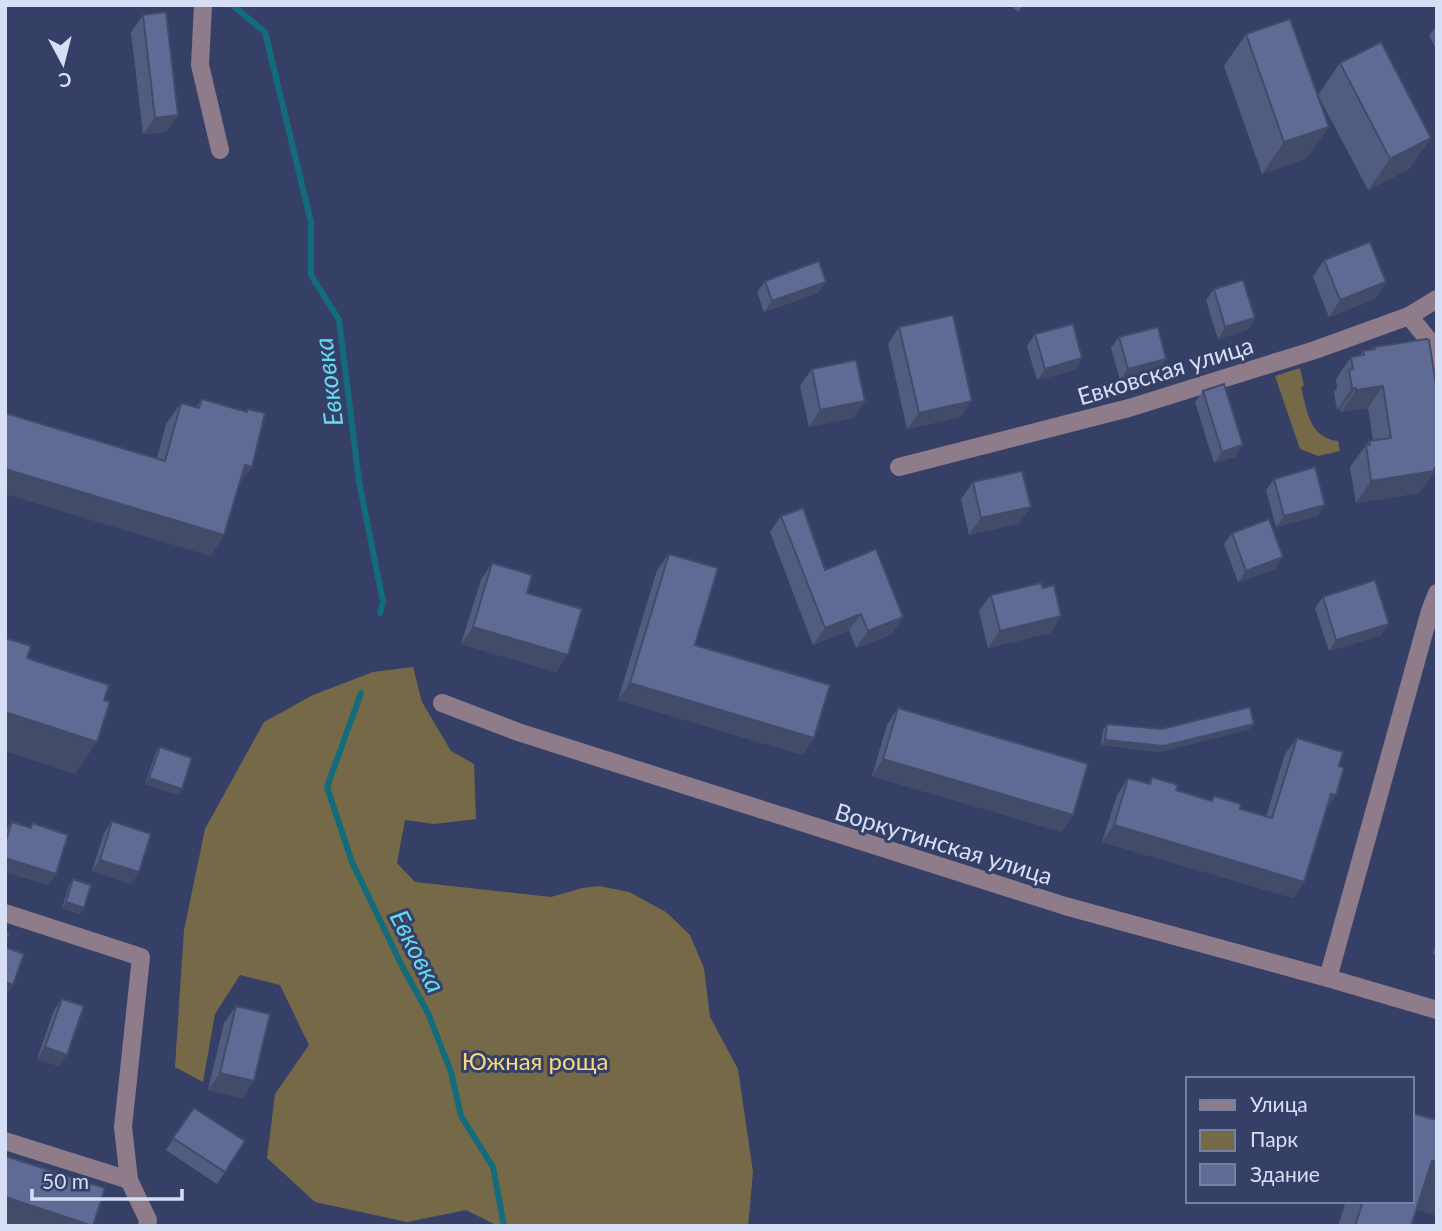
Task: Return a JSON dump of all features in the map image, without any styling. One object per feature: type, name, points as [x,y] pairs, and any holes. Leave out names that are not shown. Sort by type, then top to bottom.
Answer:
[{"type":"street","points":[[203,5],[200,65],[220,150]]},
{"type":"street","name":"Евковская улица","points":[[899,467],[1129,408],[1315,350],[1409,316],[1437,299]]},
{"type":"street","points":[[1409,316],[1427,338],[1437,376]]},
{"type":"street","points":[[1328,978],[1437,593]]},
{"type":"street","name":"Воркутинская улица","points":[[442,704],[518,732],[1065,906],[1437,1010]]},
{"type":"street","points":[[5,913],[141,957],[123,1127],[129,1180],[148,1220],[147,1226]]},
{"type":"street","points":[[5,1141],[129,1180]]},
{"type":"green space","points":[[1300,368],[1304,386],[1301,387],[1311,422],[1321,435],[1338,441],[1340,451],[1318,456],[1300,449],[1275,376]]},
{"type":"green space","name":"Южная роща","points":[[413,667],[422,702],[451,751],[474,764],[476,819],[434,824],[405,820],[397,863],[415,882],[551,897],[599,886],[629,892],[666,912],[690,935],[704,968],[710,1017],[738,1069],[753,1172],[748,1226],[498,1226],[466,1210],[407,1222],[315,1202],[267,1158],[275,1094],[309,1045],[280,985],[240,975],[215,1014],[203,1082],[175,1067],[184,930],[205,829],[264,722],[313,695],[373,672]]},
{"type":"building","points":[[166,12],[178,115],[155,118],[143,15]]},
{"type":"building","points":[[1290,19],[1329,127],[1284,142],[1246,34]]},
{"type":"building","points":[[1381,42],[1431,138],[1390,159],[1340,63]]},
{"type":"building","points":[[1370,242],[1386,282],[1340,300],[1324,260]]},
{"type":"building","points":[[819,261],[826,282],[772,301],[765,281]]},
{"type":"building","points":[[1243,280],[1255,318],[1225,327],[1214,289]]},
{"type":"building","points":[[953,315],[972,401],[919,413],[899,327]]},
{"type":"building","points":[[1073,324],[1082,358],[1045,369],[1035,334]]},
{"type":"building","points":[[1158,327],[1166,359],[1128,369],[1119,337]]},
{"type":"building","points":[[1429,340],[1437,391],[1437,467],[1434,471],[1371,481],[1366,445],[1370,445],[1369,441],[1391,438],[1383,386],[1356,390],[1352,388],[1349,370],[1353,369],[1351,357],[1364,355],[1363,351],[1375,349],[1374,347]]},
{"type":"building","points":[[856,360],[865,401],[820,410],[812,369]]},
{"type":"building","points":[[1224,384],[1243,445],[1222,452],[1203,391]]},
{"type":"building","points":[[202,399],[247,412],[248,409],[265,413],[252,467],[245,465],[224,535],[5,469],[5,413],[165,461],[181,403],[199,408]]},
{"type":"building","points":[[1315,467],[1325,505],[1284,516],[1274,479]]},
{"type":"building","points":[[1022,471],[1031,507],[981,518],[973,482]]},
{"type":"building","points":[[803,508],[825,570],[876,549],[903,617],[868,631],[861,614],[825,628],[781,516]]},
{"type":"building","points":[[1269,519],[1283,557],[1246,571],[1232,533]]},
{"type":"building","points":[[669,554],[718,568],[695,645],[830,685],[814,738],[630,683]]},
{"type":"building","points":[[492,563],[532,575],[527,593],[582,609],[568,655],[473,627]]},
{"type":"building","points":[[1375,580],[1389,624],[1336,640],[1323,597]]},
{"type":"building","points":[[1041,583],[1043,588],[1054,585],[1061,616],[1000,631],[991,595]]},
{"type":"building","points":[[5,638],[31,646],[27,658],[109,685],[104,700],[110,702],[97,742],[5,712]]},
{"type":"building","points":[[1250,707],[1254,724],[1163,746],[1105,740],[1107,724],[1162,729]]},
{"type":"building","points":[[898,708],[1088,764],[1073,815],[883,759]]},
{"type":"building","points":[[1297,738],[1343,752],[1339,766],[1344,768],[1336,795],[1331,794],[1304,882],[1114,825],[1128,778],[1150,784],[1152,777],[1178,785],[1176,790],[1212,801],[1214,796],[1241,804],[1240,809],[1272,818]]},
{"type":"building","points":[[160,747],[192,758],[182,789],[149,778]]},
{"type":"building","points":[[112,821],[151,834],[139,872],[100,860]]},
{"type":"building","points":[[12,822],[31,828],[32,823],[68,835],[56,874],[5,858],[5,843]]},
{"type":"building","points":[[73,879],[91,885],[84,908],[66,902]]},
{"type":"building","points":[[5,947],[24,954],[13,985],[5,982]]},
{"type":"building","points":[[62,999],[84,1006],[67,1055],[45,1047]]},
{"type":"building","points":[[236,1006],[270,1014],[254,1081],[220,1073]]},
{"type":"building","points":[[194,1108],[245,1141],[225,1172],[173,1138]]},
{"type":"building","points":[[1414,1114],[1437,1120],[1437,1162],[1432,1161],[1411,1226],[1355,1226],[1362,1203],[1414,1203]]},
{"type":"building","points":[[5,1156],[105,1188],[93,1226],[5,1197]]},
{"type":"waterway","name":"Евковка","points":[[232,5],[265,32],[311,222],[311,275],[339,320],[359,481],[383,602],[380,613]]},
{"type":"waterway","name":"Евковка","points":[[361,693],[327,787],[352,862],[428,1013],[451,1072],[461,1116],[493,1167],[504,1226]]}]
